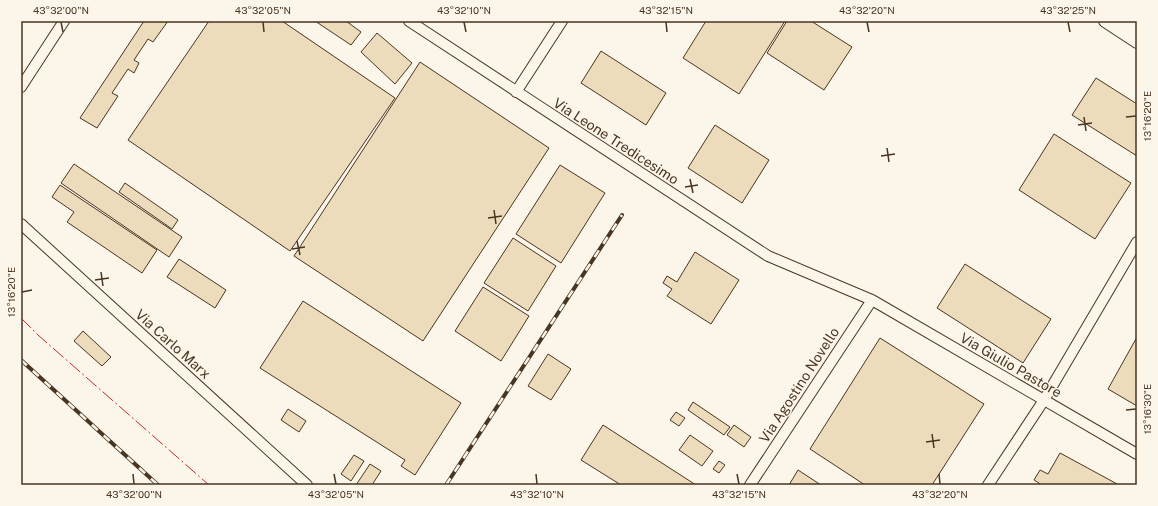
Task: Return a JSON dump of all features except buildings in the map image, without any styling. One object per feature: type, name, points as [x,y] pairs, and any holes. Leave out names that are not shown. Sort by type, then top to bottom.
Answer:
[{"type":"main road","points":[[1105,21],[1137,42]]},
{"type":"main road","points":[[1123,21],[1137,30]]},
{"type":"street","points":[[21,87],[64,21]]},
{"type":"street","name":"Via Leone Tredicesimo","points":[[409,21],[768,256],[872,300]]},
{"type":"street","points":[[516,92],[562,21]]},
{"type":"street","name":"Via Carlo Marx","points":[[21,224],[307,485]]},
{"type":"street","points":[[988,485],[1044,400],[1137,242]]},
{"type":"street","name":"Via Giulio Pastore","points":[[872,300],[1137,454]]},
{"type":"street","name":"Via Agostino Novello","points":[[750,485],[872,300]]},
{"type":"railway","points":[[446,485],[622,215]]},
{"type":"railway","points":[[21,360],[158,485]]},
{"type":"power","points":[[21,318],[38,335],[209,485]]}]
